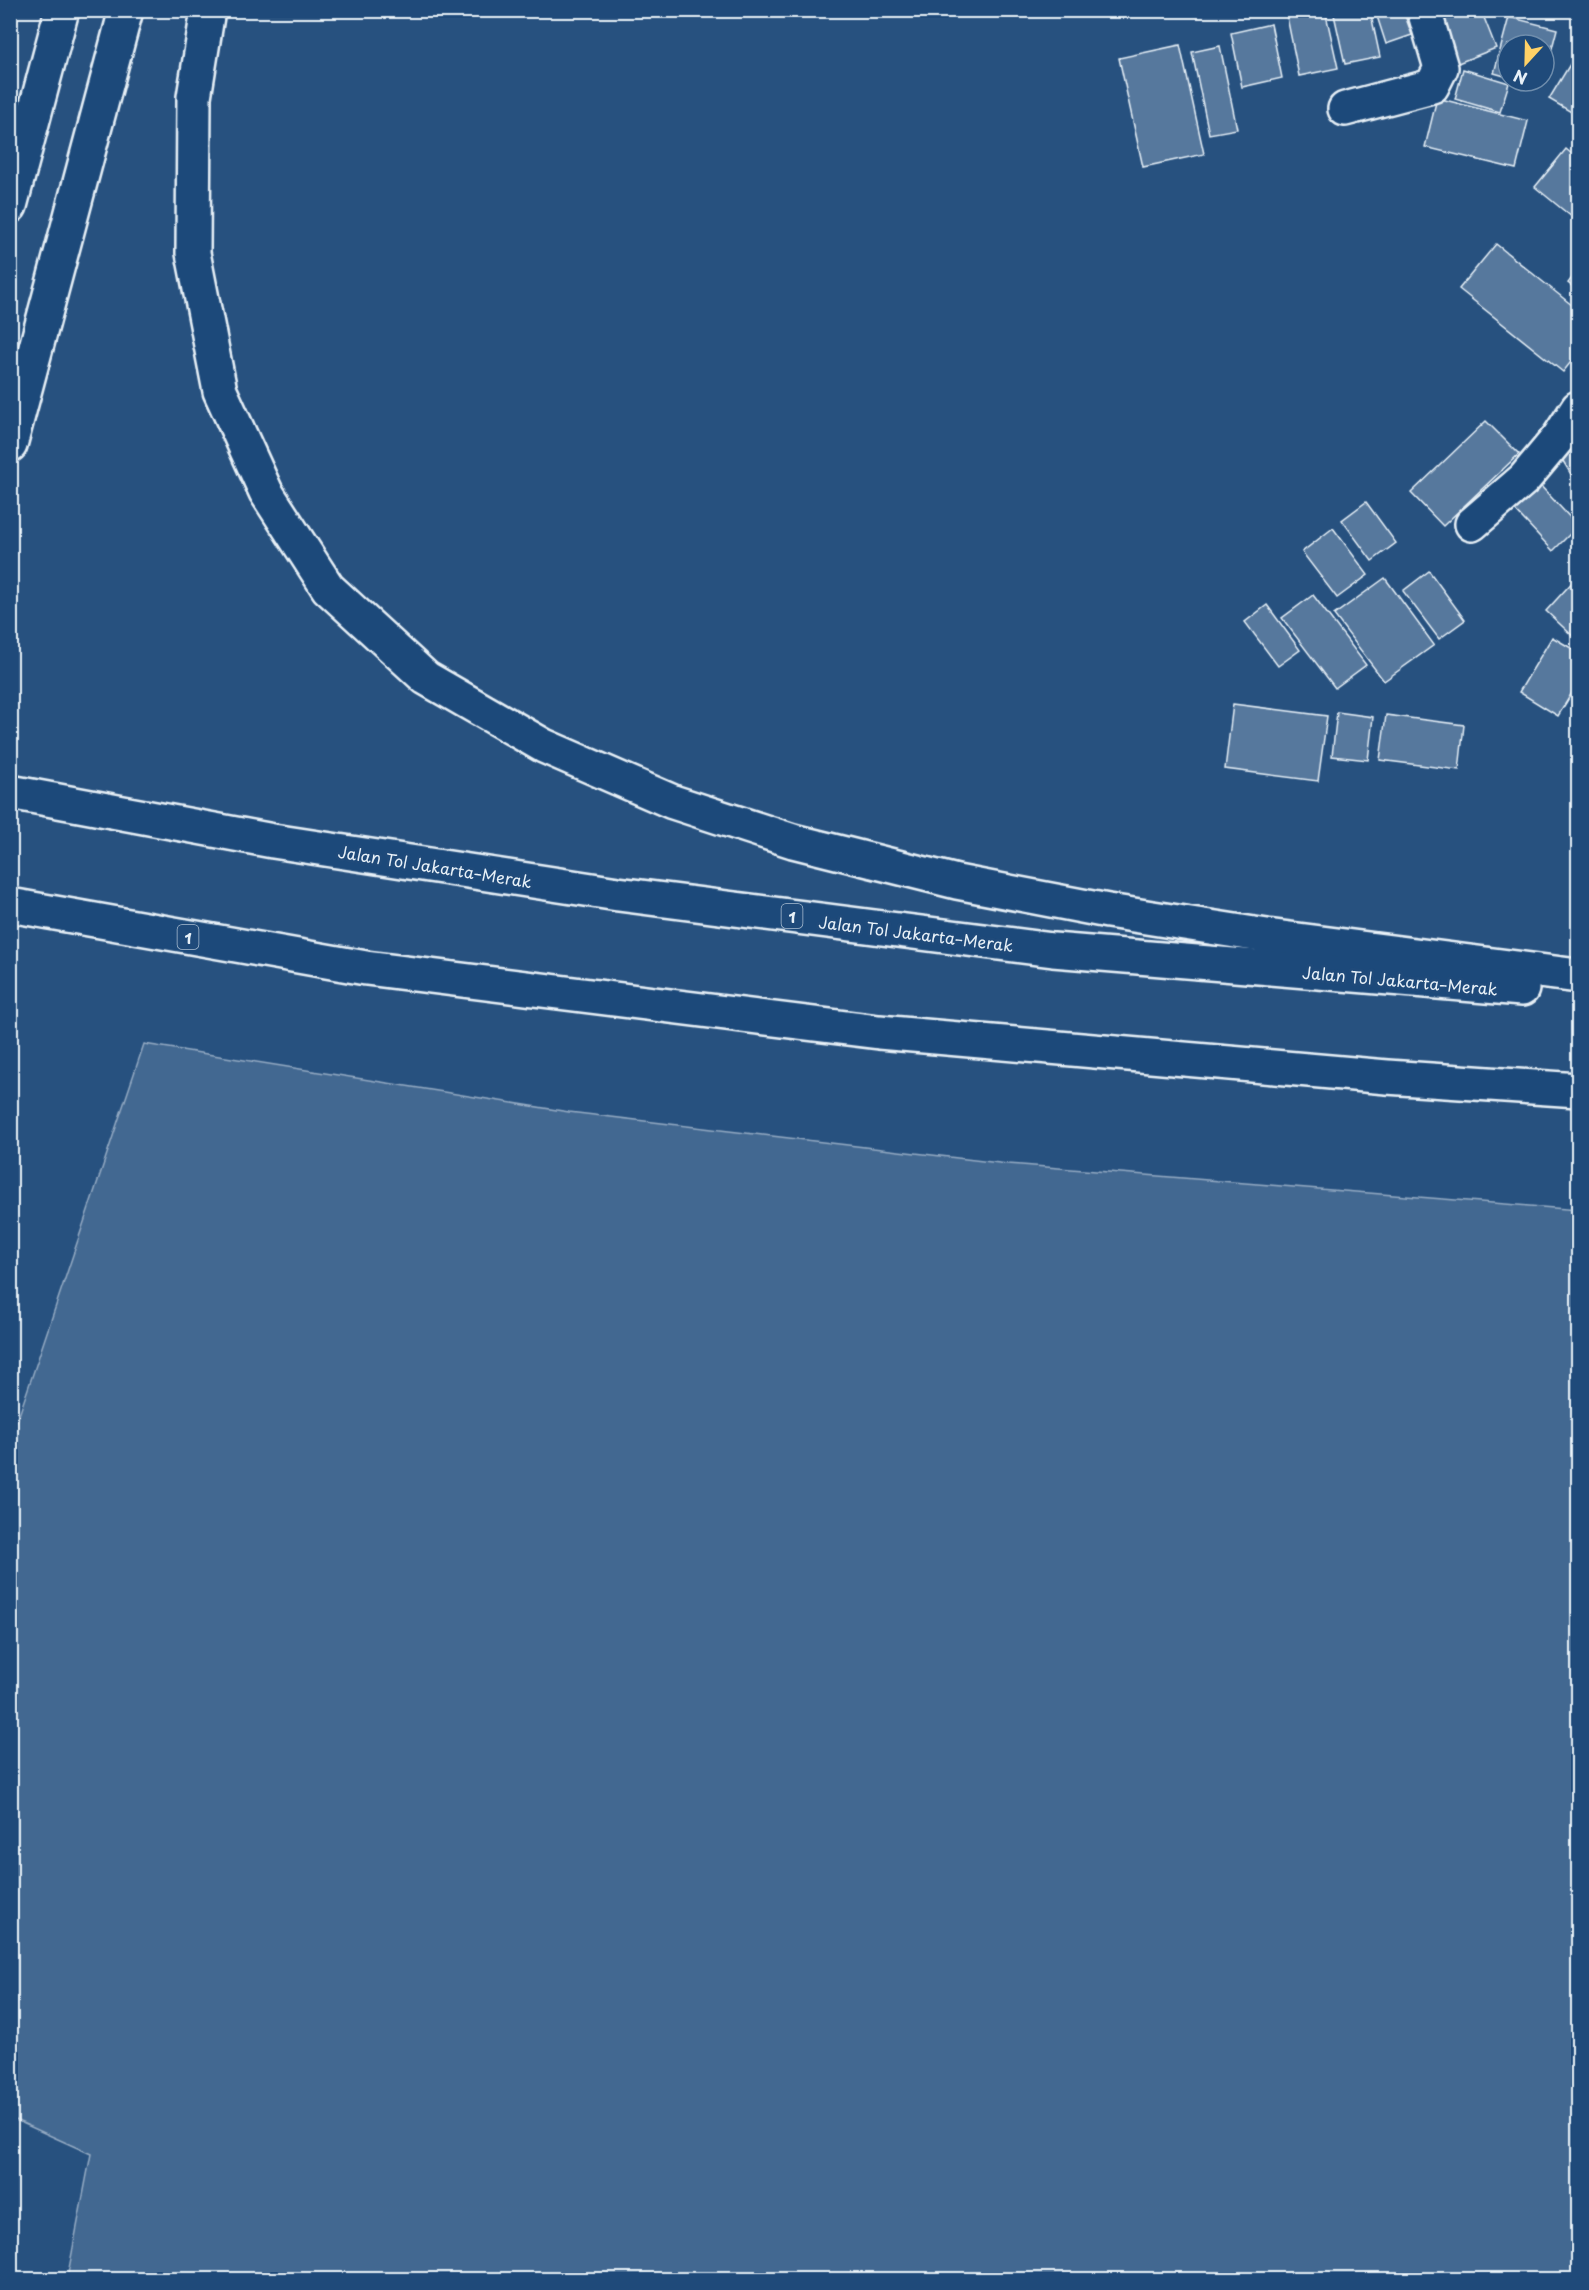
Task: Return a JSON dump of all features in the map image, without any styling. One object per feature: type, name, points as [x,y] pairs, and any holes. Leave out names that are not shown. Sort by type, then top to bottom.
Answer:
[{"type":"main road","points":[[10,206],[62,10]]},
{"type":"main road","points":[[10,445],[126,10]]},
{"type":"main road","points":[[208,10],[194,97],[193,253],[220,391],[266,492],[328,588],[426,678],[544,746],[673,802],[793,841],[957,882],[1108,911],[1267,936],[1578,976]]},
{"type":"main road","points":[[1345,109],[1432,86],[1441,68],[1424,10]]},
{"type":"main road","points":[[1472,524],[1524,479],[1559,437],[1578,408]]},
{"type":"main road","name":"Jalan Tol Jakarta–Merak","points":[[10,792],[284,843],[630,895],[1029,947],[1399,980],[1578,993]]},
{"type":"main road","name":"1","points":[[10,905],[366,968],[879,1032],[1387,1077],[1578,1090]]},
{"type":"main road","points":[[10,928],[366,968]]},
{"type":"shaded area","points":[[144,1044],[569,1112],[1008,1164],[1578,1210],[1578,2279],[67,2279],[91,2154],[11,2118],[11,1439]]},
{"type":"building","points":[[1325,10],[1338,68],[1299,76],[1287,17]]},
{"type":"building","points":[[1333,10],[1370,10],[1380,57],[1345,64]]},
{"type":"building","points":[[1375,10],[1403,10],[1412,35],[1386,44]]},
{"type":"building","points":[[1430,10],[1481,10],[1496,48],[1453,65]]},
{"type":"building","points":[[1509,17],[1557,29],[1556,33],[1505,33]]},
{"type":"building","points":[[1271,24],[1282,78],[1242,87],[1231,33]]},
{"type":"building","points":[[1180,45],[1204,154],[1143,167],[1119,58]]},
{"type":"building","points":[[1220,46],[1237,129],[1209,134],[1192,52]]},
{"type":"building","points":[[1578,51],[1578,116],[1549,99],[1553,93],[1556,93],[1556,87]]},
{"type":"building","points":[[1463,69],[1496,79],[1496,93],[1506,93],[1500,112],[1455,99]]},
{"type":"building","points":[[1437,98],[1528,121],[1516,169],[1425,147]]},
{"type":"building","points":[[1566,149],[1578,159],[1578,222],[1535,187]]},
{"type":"building","points":[[1496,244],[1578,310],[1578,353],[1563,372],[1459,289]]},
{"type":"building","points":[[1578,270],[1578,291],[1568,283]]},
{"type":"building","points":[[1486,421],[1519,454],[1443,526],[1411,493]]},
{"type":"building","points":[[1578,445],[1578,486],[1560,456]]},
{"type":"building","points":[[1537,482],[1578,526],[1553,551],[1511,506]]},
{"type":"building","points":[[1366,502],[1396,543],[1372,561],[1342,520]]},
{"type":"building","points":[[1333,528],[1368,575],[1337,598],[1302,552]]},
{"type":"building","points":[[1429,571],[1465,620],[1439,639],[1403,591]]},
{"type":"building","points":[[1578,576],[1578,641],[1546,611]]},
{"type":"building","points":[[1385,578],[1434,645],[1384,681],[1334,615]]},
{"type":"building","points":[[1313,595],[1366,665],[1335,688],[1282,618]]},
{"type":"building","points":[[1267,605],[1300,650],[1278,666],[1245,622]]},
{"type":"building","points":[[1552,637],[1578,652],[1578,683],[1558,716],[1519,692]]},
{"type":"building","points":[[1233,704],[1327,716],[1318,781],[1225,769]]},
{"type":"building","points":[[1337,712],[1373,717],[1368,760],[1332,756]]},
{"type":"building","points":[[1386,715],[1464,725],[1459,770],[1380,760]]}]
